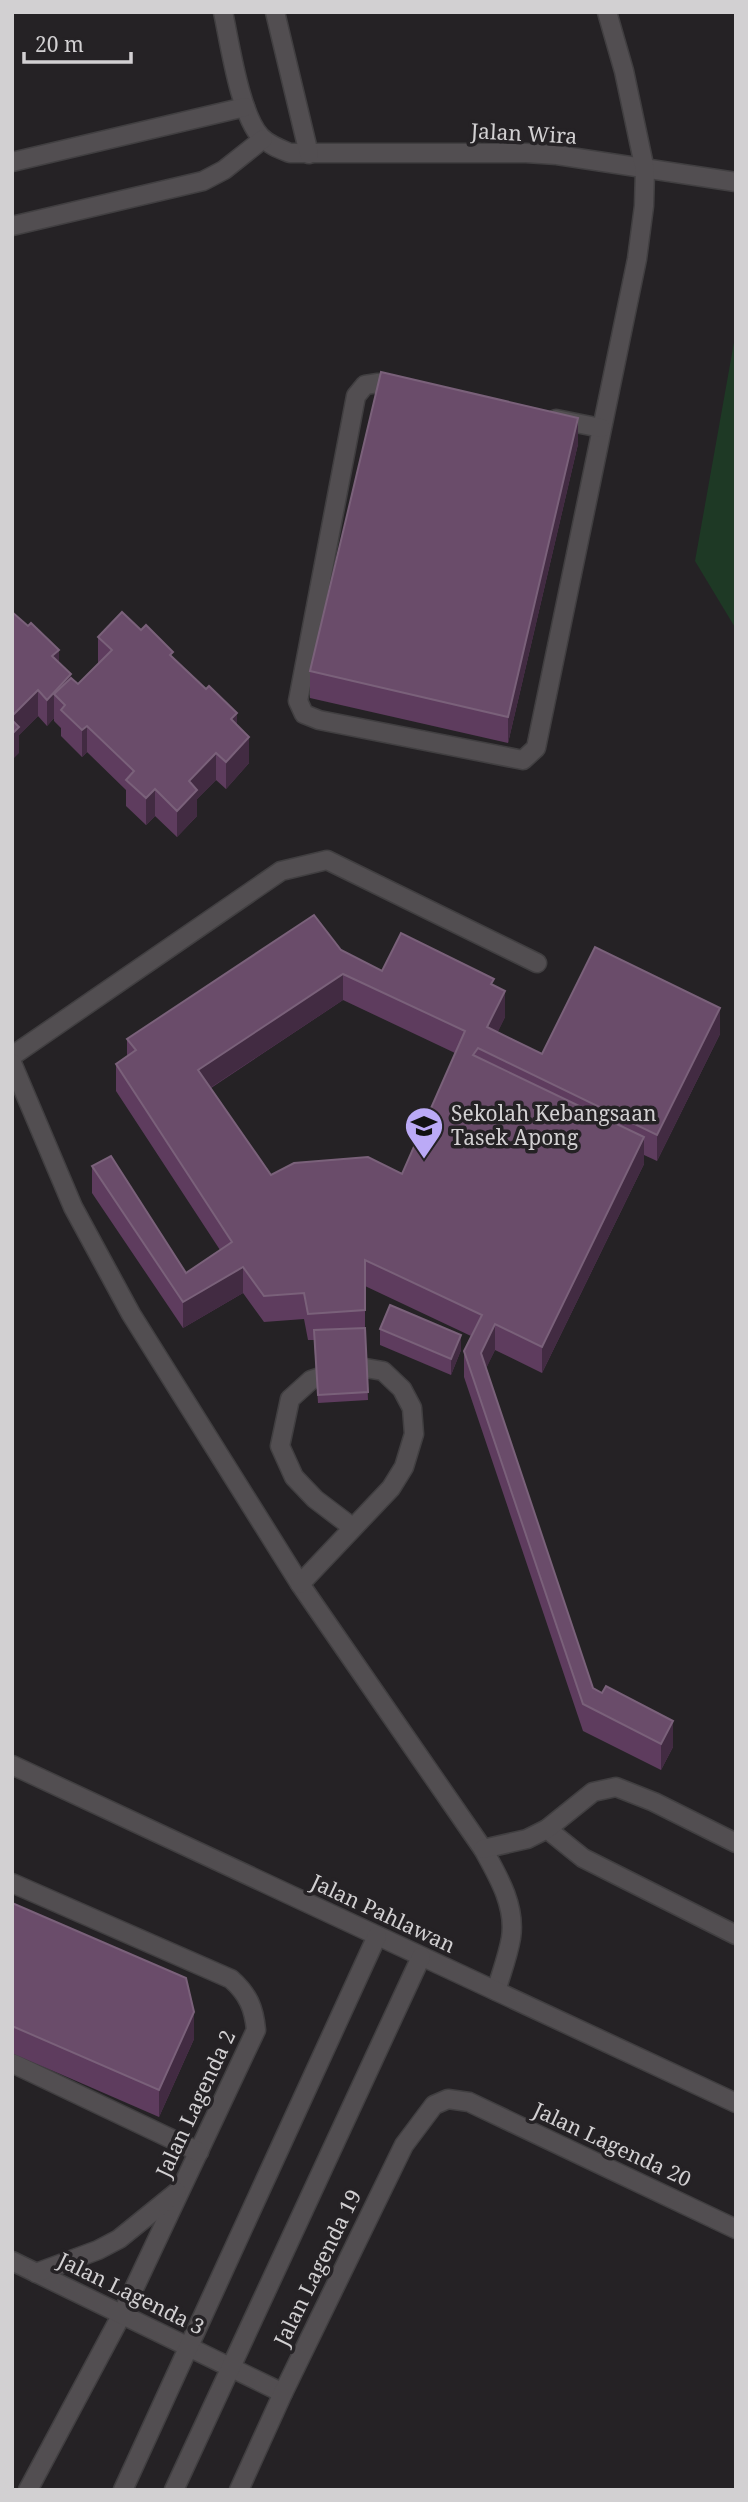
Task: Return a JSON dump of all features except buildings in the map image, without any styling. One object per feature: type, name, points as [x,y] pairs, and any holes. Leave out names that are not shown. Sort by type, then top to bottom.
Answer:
[{"type":"street","points":[[12,226],[203,181],[224,170],[263,139],[255,130],[245,107],[223,12]]},
{"type":"street","points":[[275,12],[309,153]]},
{"type":"street","points":[[418,391],[378,383],[365,385],[356,396],[299,701],[304,714],[319,720],[523,760],[536,748],[637,259],[644,206],[645,170],[624,71],[607,12]]},
{"type":"street","points":[[12,162],[245,107]]},
{"type":"street","name":"Jalan Wira","points":[[263,139],[290,153],[557,155],[736,182]]},
{"type":"street","points":[[536,415],[601,428]]},
{"type":"street","points":[[12,1056],[281,871],[327,860],[537,963]]},
{"type":"street","points":[[12,1063],[73,1207],[131,1314],[300,1584],[483,1849],[499,1877],[510,1908],[512,1936],[496,1991]]},
{"type":"street","points":[[300,1584],[391,1488],[404,1467],[414,1434],[412,1408],[402,1389],[383,1371],[354,1366],[311,1381],[290,1399],[280,1446],[294,1477],[315,1499],[352,1527]]},
{"type":"street","name":"Jalan Pahlawan","points":[[12,1765],[736,2103]]},
{"type":"street","points":[[483,1849],[527,1839],[547,1829],[593,1792],[616,1787],[654,1802],[736,1843]]},
{"type":"street","points":[[547,1829],[583,1858],[736,1935]]},
{"type":"street","name":"Jalan Lagenda 2","points":[[12,1883],[231,1979],[242,1989],[254,2009],[256,2031],[122,2314],[28,2490]]},
{"type":"street","points":[[123,2490],[377,1936]]},
{"type":"street","points":[[174,2490],[421,1957]]},
{"type":"street","points":[[12,2063],[199,2152]]},
{"type":"street","name":"Jalan Lagenda 19","points":[[239,2490],[283,2393],[404,2145],[434,2105],[449,2099],[469,2102]]},
{"type":"street","name":"Jalan Lagenda 20","points":[[469,2102],[736,2229]]},
{"type":"street","points":[[36,2273],[98,2250],[119,2239],[182,2187]]},
{"type":"street","name":"Jalan Lagenda 3","points":[[12,2262],[283,2393]]},
{"type":"green space","points":[[736,331],[736,629],[695,561]]},
{"type":"place","name":"Sekolah Kebangsaan Tasek Apong","points":[[424,1160]]}]
